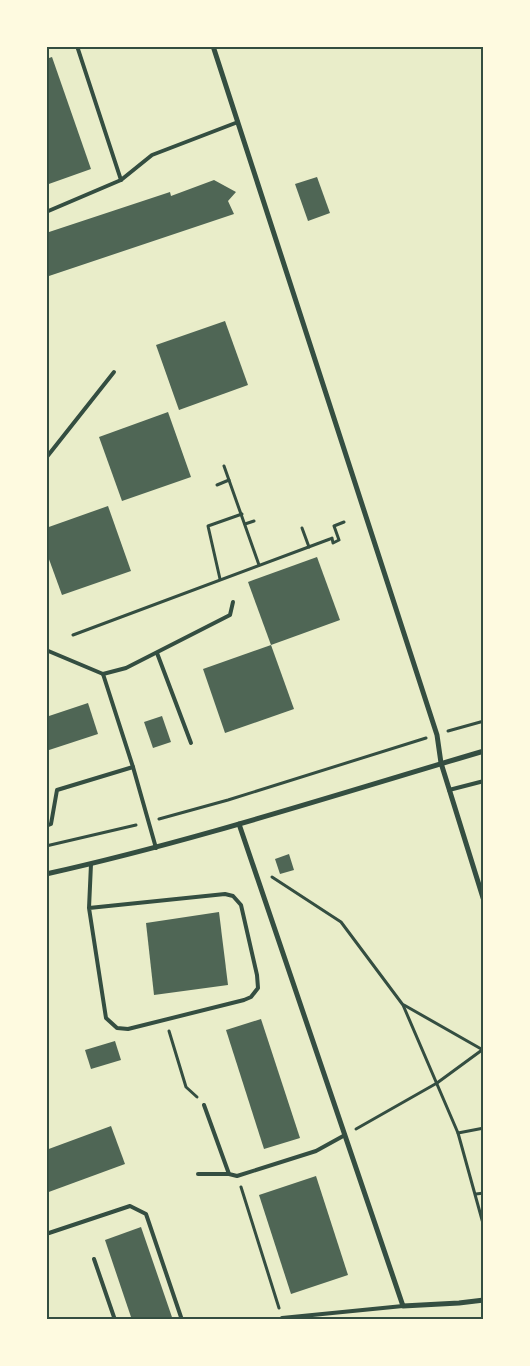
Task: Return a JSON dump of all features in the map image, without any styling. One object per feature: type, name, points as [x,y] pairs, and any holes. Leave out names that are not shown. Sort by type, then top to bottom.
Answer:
[{"type":"street","points":[[213,46],[437,734],[441,763],[484,901]]},
{"type":"street","points":[[46,874],[156,848],[484,751]]},
{"type":"street","points":[[240,824],[403,1306],[484,1300]]},
{"type":"lane","points":[[76,46],[121,180]]},
{"type":"lane","points":[[46,212],[121,180],[152,155],[238,122]]},
{"type":"lane","points":[[46,458],[114,372]]},
{"type":"lane","points":[[46,650],[103,674],[126,668],[230,615],[233,602]]},
{"type":"lane","points":[[157,653],[191,744]]},
{"type":"lane","points":[[103,674],[133,767],[156,848]]},
{"type":"lane","points":[[46,826],[51,824],[57,790],[133,767]]},
{"type":"lane","points":[[449,790],[484,781]]},
{"type":"lane","points":[[89,908],[225,894],[234,896],[241,905],[258,975],[258,988],[251,997],[244,1000],[128,1029],[117,1028],[106,1018],[89,908],[91,864]]},
{"type":"lane","points":[[204,1105],[229,1174]]},
{"type":"lane","points":[[198,1174],[229,1174],[237,1176],[316,1150],[345,1135]]},
{"type":"lane","points":[[46,1234],[130,1206],[146,1214],[182,1320]]},
{"type":"lane","points":[[94,1259],[115,1320]]},
{"type":"lane","points":[[282,1319],[403,1306]]},
{"type":"path","points":[[224,466],[259,565]]},
{"type":"path","points":[[217,485],[229,480]]},
{"type":"path","points":[[220,579],[208,526],[242,514]]},
{"type":"path","points":[[245,524],[254,522]]},
{"type":"path","points":[[73,636],[332,538],[333,542],[339,540],[334,526],[344,522]]},
{"type":"path","points":[[302,528],[309,548]]},
{"type":"path","points":[[437,734],[484,721]]},
{"type":"path","points":[[46,846],[149,822],[228,800],[412,742]]},
{"type":"path","points":[[253,865],[341,922],[403,1005],[458,1132],[484,1227]]},
{"type":"path","points":[[345,1135],[437,1084],[483,1050],[403,1005]]},
{"type":"path","points":[[166,1020],[186,1087],[204,1105]]},
{"type":"path","points":[[458,1132],[484,1128]]},
{"type":"path","points":[[237,1176],[282,1319]]},
{"type":"path","points":[[476,1194],[484,1193]]},
{"type":"building","points":[[52,57],[91,169],[46,185],[46,59]]},
{"type":"building","points":[[317,177],[330,213],[308,221],[295,184]]},
{"type":"building","points":[[214,180],[236,192],[228,201],[234,214],[46,277],[46,233],[170,192],[171,196]]},
{"type":"building","points":[[225,321],[248,385],[179,410],[156,345]]},
{"type":"building","points":[[168,412],[191,477],[122,501],[99,437]]},
{"type":"building","points":[[108,506],[131,571],[62,595],[46,551],[46,528]]},
{"type":"building","points":[[317,557],[340,620],[271,645],[248,582]]},
{"type":"building","points":[[271,645],[294,709],[225,733],[203,669]]},
{"type":"building","points":[[88,703],[98,734],[46,751],[46,717]]},
{"type":"building","points":[[162,716],[171,742],[153,748],[144,722]]},
{"type":"building","points":[[289,854],[294,870],[280,874],[275,859]]},
{"type":"building","points":[[219,912],[228,985],[154,995],[146,923]]},
{"type":"building","points":[[261,1019],[300,1138],[264,1149],[226,1030]]},
{"type":"building","points":[[115,1041],[121,1060],[91,1069],[85,1050]]},
{"type":"building","points":[[111,1126],[125,1164],[46,1193],[46,1150]]},
{"type":"building","points":[[316,1176],[348,1275],[291,1294],[259,1195]]},
{"type":"building","points":[[141,1227],[173,1320],[132,1320],[105,1240]]}]
